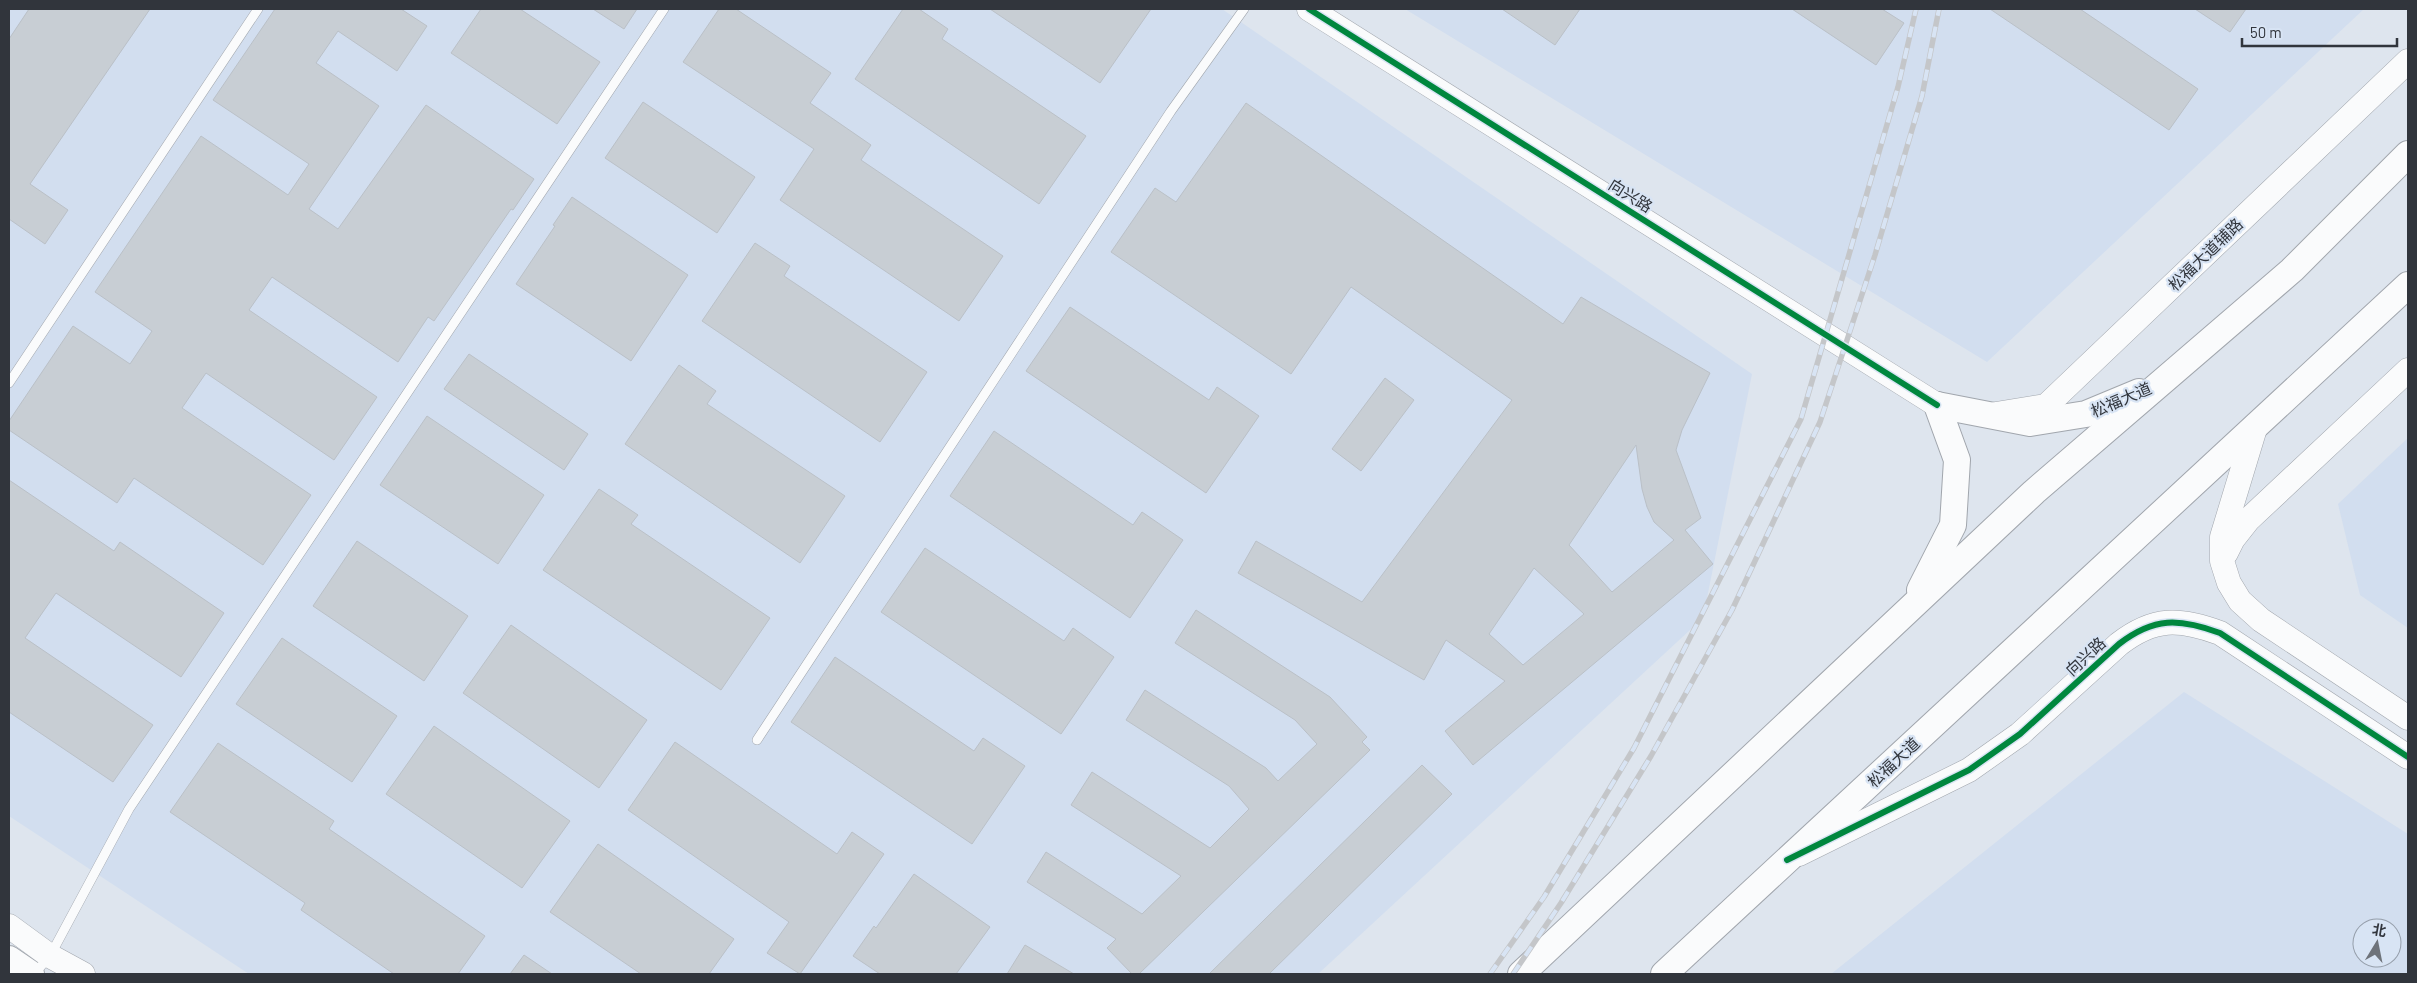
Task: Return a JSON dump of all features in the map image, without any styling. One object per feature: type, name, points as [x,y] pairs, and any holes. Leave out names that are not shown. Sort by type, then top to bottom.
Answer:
[{"type":"main road","name":"松福大道","points":[[1521,974],[2034,492],[2292,270],[2408,154]]},
{"type":"main road","name":"松福大道","points":[[1664,974],[2408,285]]},
{"type":"main road","name":"松福大道","points":[[1937,405],[1986,416],[2030,422],[2086,414],[2163,381]]},
{"type":"main road","name":"松福大道","points":[[1911,608],[1953,525],[1957,460],[1937,405]]},
{"type":"main road","points":[[9,959],[32,974]]},
{"type":"street","name":"向兴路","points":[[1309,9],[1937,405]]},
{"type":"street","name":"松福大道辅路","points":[[1986,416],[2046,406],[2408,61]]},
{"type":"street","points":[[2222,561],[2233,539],[2248,520],[2408,370]]},
{"type":"street","points":[[2256,425],[2222,537],[2222,561],[2229,583],[2240,601],[2260,620],[2408,718]]},
{"type":"street","name":"向兴路","points":[[1786,860],[1969,770],[2020,734],[2135,631],[2153,624],[2174,621],[2196,624],[2220,633],[2408,757]]},
{"type":"street","points":[[9,926],[50,956],[83,974]]},
{"type":"lane","points":[[9,383],[258,9]]},
{"type":"lane","points":[[32,974],[50,956],[129,809],[664,9]]},
{"type":"lane","points":[[756,740],[1171,111],[1244,9]]},
{"type":"shaded area","points":[[9,9],[1222,9],[1752,374],[1703,618],[1318,974],[249,974],[9,816]]},
{"type":"shaded area","points":[[1405,9],[2364,9],[1987,362]]},
{"type":"shaded area","points":[[2408,438],[2408,628],[2360,595],[2338,504]]},
{"type":"shaded area","points":[[2184,692],[2408,834],[2408,974],[1831,974]]},
{"type":"building","points":[[29,9],[150,9],[30,184],[68,210],[45,244],[9,219],[9,39]]},
{"type":"building","points":[[275,9],[401,9],[427,26],[397,71],[338,31],[316,63],[379,106],[309,209],[338,229],[426,105],[534,179],[513,210],[511,209],[434,321],[428,317],[398,362],[272,277],[249,310],[377,397],[334,460],[206,373],[182,408],[311,495],[263,565],[134,478],[117,503],[9,430],[9,421],[73,326],[130,364],[152,331],[95,292],[201,136],[288,195],[309,164],[213,100]]},
{"type":"building","points":[[481,9],[520,9],[600,62],[557,124],[451,53]]},
{"type":"building","points":[[593,9],[637,9],[624,29]]},
{"type":"building","points":[[719,9],[736,9],[831,73],[810,103],[871,145],[861,160],[1003,256],[959,321],[780,200],[814,149],[683,62]]},
{"type":"building","points":[[903,9],[919,9],[948,29],[942,39],[1086,136],[1039,204],[855,79]]},
{"type":"building","points":[[990,9],[1151,9],[1100,83]]},
{"type":"building","points":[[1502,9],[1580,9],[1555,45]]},
{"type":"building","points":[[1792,9],[1882,9],[1904,23],[1876,65]]},
{"type":"building","points":[[1990,9],[2080,9],[2198,89],[2169,130]]},
{"type":"building","points":[[2195,9],[2246,9],[2230,32]]},
{"type":"building","points":[[643,102],[755,177],[717,233],[605,158]]},
{"type":"building","points":[[1246,103],[1563,324],[1581,297],[1710,373],[1682,430],[1676,450],[1701,518],[1685,530],[1713,564],[1473,765],[1445,731],[1505,681],[1446,640],[1424,680],[1238,573],[1256,541],[1362,602],[1512,400],[1351,287],[1291,374],[1111,252],[1155,188],[1176,202]],"holes":[[[1636,445],[1642,489],[1647,507],[1654,522],[1674,540],[1612,592],[1569,545]],[[1534,568],[1584,614],[1523,665],[1489,634]]]},
{"type":"building","points":[[572,197],[688,275],[631,361],[516,284]]},
{"type":"building","points":[[755,243],[790,266],[784,276],[927,372],[880,442],[702,321]]},
{"type":"building","points":[[1070,307],[1209,400],[1217,387],[1259,416],[1206,493],[1026,371]]},
{"type":"building","points":[[469,354],[588,434],[564,470],[444,389]]},
{"type":"building","points":[[679,365],[716,391],[707,404],[845,496],[800,563],[625,444]]},
{"type":"building","points":[[1385,378],[1414,400],[1361,471],[1332,449]]},
{"type":"building","points":[[427,416],[544,495],[498,564],[380,485]]},
{"type":"building","points":[[994,431],[1133,525],[1142,512],[1183,540],[1130,618],[950,496]]},
{"type":"building","points":[[9,480],[114,551],[120,542],[224,613],[181,677],[56,593],[25,638],[153,725],[113,782],[9,712]]},
{"type":"building","points":[[599,489],[638,515],[631,524],[770,618],[721,690],[543,570]]},
{"type":"building","points":[[357,541],[468,616],[424,681],[313,606]]},
{"type":"building","points":[[925,548],[1064,641],[1073,628],[1114,657],[1061,734],[881,612]]},
{"type":"building","points":[[1196,610],[1330,697],[1367,737],[1362,742],[1370,750],[1139,974],[1132,974],[1107,948],[1116,939],[1027,882],[1046,852],[1142,914],[1181,876],[1071,805],[1092,772],[1210,848],[1249,809],[1229,786],[1126,720],[1145,690],[1266,768],[1278,781],[1317,744],[1295,720],[1175,643]]},
{"type":"building","points":[[511,625],[647,720],[599,788],[463,693]]},
{"type":"building","points":[[282,638],[397,716],[352,782],[236,704]]},
{"type":"building","points":[[835,657],[974,751],[983,738],[1025,766],[972,844],[791,722]]},
{"type":"building","points":[[434,726],[570,821],[522,888],[386,794]]},
{"type":"building","points":[[675,742],[837,854],[852,832],[884,854],[800,974],[767,953],[789,922],[628,810]]},
{"type":"building","points":[[218,743],[334,821],[329,829],[485,936],[458,974],[394,974],[301,910],[305,903],[170,812]]},
{"type":"building","points":[[1422,765],[1452,794],[1269,974],[1209,974]]},
{"type":"building","points":[[598,844],[734,939],[709,974],[641,974],[550,912]]},
{"type":"building","points":[[914,874],[990,927],[956,974],[880,974],[853,956],[874,926],[876,928]]},
{"type":"building","points":[[1025,945],[1074,974],[1007,974]]},
{"type":"building","points":[[524,955],[552,974],[510,974]]},
{"type":"railway","points":[[1490,974],[1544,897],[1634,748],[1801,419],[1898,87],[1916,9]]},
{"type":"railway","points":[[1513,974],[1561,903],[1651,756],[1732,610],[1820,422],[1875,255],[1922,96],[1939,9]]},
{"type":"cycle path","points":[[1309,9],[1937,405]]},
{"type":"cycle path","points":[[1787,860],[1969,770],[2020,734],[2119,644],[2144,629],[2167,623],[2192,625],[2220,633],[2408,757]]}]
